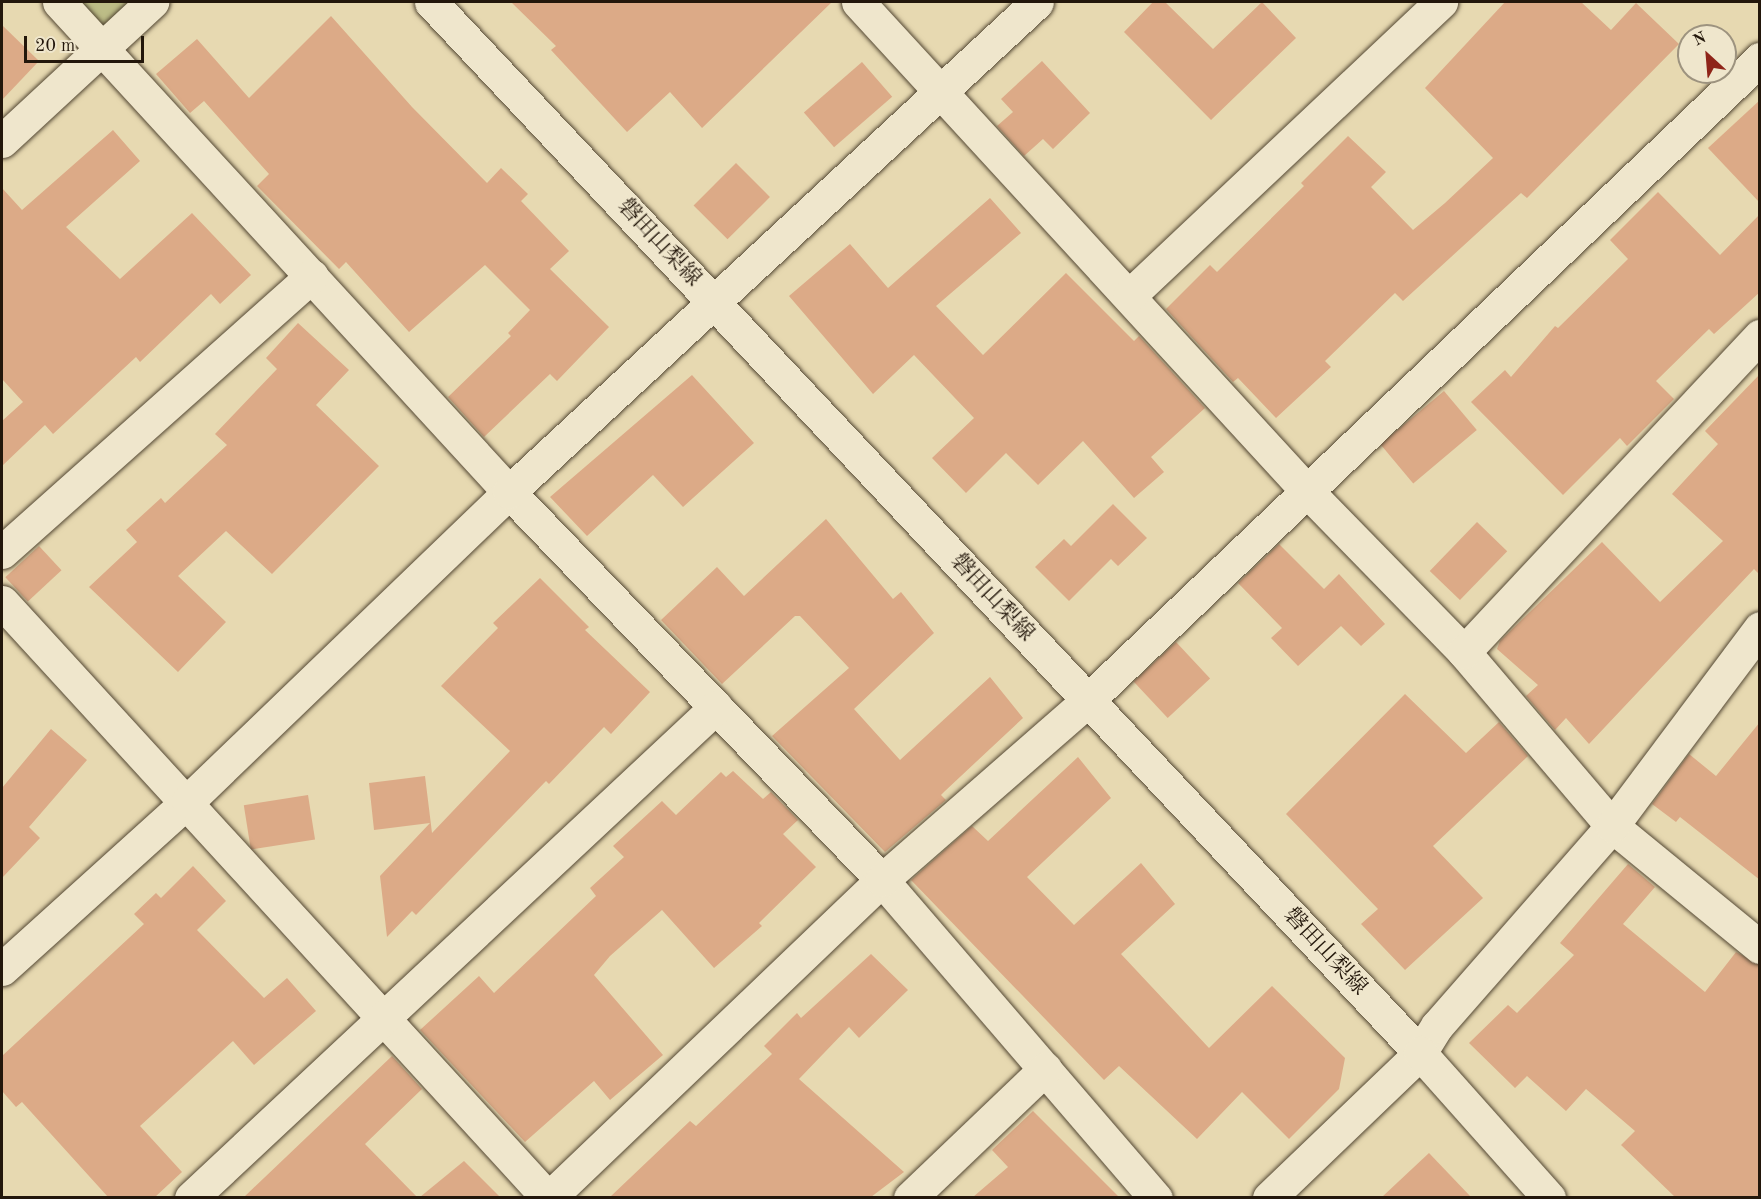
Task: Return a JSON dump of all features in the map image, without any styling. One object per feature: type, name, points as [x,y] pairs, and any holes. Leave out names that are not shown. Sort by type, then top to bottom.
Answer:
[{"type":"street","points":[[59,2],[103,46],[509,492],[882,880],[1156,1197]]},
{"type":"street","points":[[2,141],[152,2]]},
{"type":"street","name":"磐田山梨線","points":[[431,2],[1420,1053],[1549,1197]]},
{"type":"street","points":[[858,2],[1308,492],[1464,652],[1612,826],[1760,947]]},
{"type":"street","points":[[2,969],[188,801],[509,492],[716,303],[1037,2]]},
{"type":"street","points":[[1130,296],[1441,2]]},
{"type":"street","points":[[2,602],[188,801],[548,1197],[882,880],[1088,700],[1760,59]]},
{"type":"street","points":[[2,552],[312,276]]},
{"type":"street","points":[[1464,652],[1760,336]]},
{"type":"street","points":[[1269,1197],[1420,1053],[1437,1026],[1612,826],[1760,628]]},
{"type":"street","points":[[191,1197],[716,707]]},
{"type":"street","points":[[910,1197],[1045,1069]]},
{"type":"green space","points":[[59,2],[133,2],[96,39]]},
{"type":"building","points":[[511,2],[832,2],[702,128],[670,92],[627,132],[551,50],[556,46]]},
{"type":"building","points":[[1153,2],[1165,2],[1213,49],[1262,2],[1296,38],[1211,120],[1124,32]]},
{"type":"building","points":[[1505,2],[1581,2],[1611,30],[1636,3],[1677,42],[1677,46],[1527,198],[1521,193],[1403,301],[1395,293],[1325,361],[1331,367],[1276,418],[1238,378],[1233,382],[1166,309],[1210,265],[1217,272],[1304,186],[1301,183],[1348,136],[1386,172],[1371,187],[1413,230],[1445,203],[1493,158],[1425,88]]},
{"type":"building","points":[[331,16],[412,107],[487,183],[501,168],[528,194],[521,201],[569,251],[550,269],[609,327],[557,381],[550,374],[484,437],[448,397],[511,336],[508,333],[530,310],[485,265],[409,332],[346,262],[339,269],[257,186],[269,174],[204,101],[190,113],[156,74],[197,39],[249,98]]},
{"type":"building","points":[[2,25],[39,61],[2,100]]},
{"type":"building","points":[[1042,61],[1090,113],[1053,149],[1043,139],[1024,156],[997,126],[1013,112],[1001,99]]},
{"type":"building","points":[[862,62],[892,97],[834,147],[804,113]]},
{"type":"building","points":[[1760,100],[1760,203],[1708,148]]},
{"type":"building","points":[[113,130],[140,161],[66,227],[120,279],[192,213],[251,275],[220,304],[211,294],[140,362],[136,357],[53,434],[45,425],[2,466],[2,421],[23,402],[2,379],[2,188],[22,210]]},
{"type":"building","points":[[736,163],[770,197],[728,239],[694,205]]},
{"type":"building","points":[[1658,192],[1720,255],[1760,214],[1760,292],[1714,334],[1709,329],[1656,381],[1674,399],[1627,446],[1620,438],[1563,495],[1471,402],[1505,370],[1511,377],[1555,326],[1558,328],[1628,259],[1610,240]]},
{"type":"building","points":[[990,198],[1021,233],[936,306],[983,355],[1066,273],[1134,341],[1139,336],[1205,408],[1151,457],[1164,472],[1134,498],[1083,441],[1038,485],[1006,453],[966,493],[932,458],[974,418],[914,355],[873,394],[789,296],[850,244],[888,288]]},
{"type":"building","points":[[298,323],[349,370],[316,405],[379,466],[272,574],[226,531],[178,576],[226,622],[178,672],[89,587],[137,542],[126,530],[161,498],[165,503],[227,445],[215,434],[277,369],[266,358]]},
{"type":"building","points":[[1760,374],[1759,574],[1754,569],[1589,744],[1566,718],[1555,730],[1526,696],[1538,685],[1497,649],[1500,641],[1602,542],[1660,602],[1723,541],[1672,494],[1718,444],[1705,431]]},
{"type":"building","points":[[692,375],[754,443],[683,507],[653,475],[587,536],[550,497]]},
{"type":"building","points":[[1444,391],[1477,430],[1413,483],[1380,444]]},
{"type":"building","points":[[1113,504],[1147,538],[1118,566],[1111,559],[1069,601],[1035,567],[1064,539],[1071,546]]},
{"type":"building","points":[[826,519],[893,599],[901,592],[934,633],[854,709],[900,760],[990,677],[1023,718],[941,795],[946,800],[885,852],[772,736],[849,668],[800,616],[795,616],[722,684],[661,620],[717,567],[744,596]]},
{"type":"building","points":[[1477,522],[1507,551],[1460,600],[1430,571]]},
{"type":"building","points":[[1279,544],[1324,589],[1339,574],[1385,624],[1361,646],[1341,626],[1298,666],[1271,638],[1282,628],[1238,583]]},
{"type":"building","points":[[39,546],[62,570],[28,602],[5,577]]},
{"type":"building","points":[[540,578],[589,627],[585,630],[650,692],[611,734],[604,727],[549,784],[546,781],[416,915],[412,911],[387,937],[380,876],[430,823],[374,830],[369,783],[425,776],[432,833],[510,751],[441,686],[498,628],[493,623]]},
{"type":"building","points":[[1176,642],[1210,679],[1168,718],[1134,682]]},
{"type":"building","points":[[1405,694],[1466,753],[1499,722],[1528,756],[1433,846],[1483,898],[1405,970],[1361,924],[1378,909],[1286,814]]},
{"type":"building","points":[[1760,722],[1760,880],[1680,817],[1676,822],[1652,804],[1689,754],[1716,776]]},
{"type":"building","points":[[51,729],[87,760],[29,827],[40,838],[2,878],[2,788]]},
{"type":"building","points":[[1078,757],[1111,798],[1027,877],[1074,925],[1141,863],[1175,904],[1121,954],[1209,1048],[1272,986],[1345,1058],[1339,1089],[1289,1139],[1242,1092],[1197,1139],[1119,1066],[1104,1080],[911,880],[972,826],[988,841]]},
{"type":"building","points":[[733,771],[763,799],[771,792],[798,820],[783,834],[816,867],[759,923],[762,926],[714,968],[662,910],[610,956],[594,975],[663,1055],[610,1100],[594,1081],[525,1142],[420,1030],[479,976],[494,993],[596,896],[590,888],[624,857],[613,846],[662,801],[676,815],[721,772],[726,777]]},
{"type":"building","points":[[308,795],[315,839],[251,850],[244,805]]},
{"type":"building","points":[[1628,864],[1655,887],[1623,924],[1705,992],[1736,952],[1760,965],[1760,1197],[1675,1197],[1621,1145],[1635,1131],[1586,1089],[1566,1111],[1527,1076],[1515,1088],[1469,1043],[1508,1005],[1517,1013],[1574,955],[1560,943]]},
{"type":"building","points":[[193,866],[226,901],[197,930],[264,998],[287,978],[316,1011],[254,1065],[233,1041],[140,1126],[182,1172],[155,1197],[108,1197],[22,1102],[16,1107],[2,1091],[2,1056],[144,924],[134,914],[156,893],[161,898]]},
{"type":"building","points":[[871,954],[908,990],[859,1038],[849,1027],[799,1079],[904,1172],[871,1197],[610,1197],[690,1121],[696,1126],[772,1054],[764,1046],[797,1013],[801,1018]]},
{"type":"building","points":[[392,1056],[422,1089],[365,1144],[417,1197],[244,1197]]},
{"type":"building","points":[[1033,1111],[1119,1197],[973,1197],[1008,1167],[992,1150]]},
{"type":"building","points":[[1429,1153],[1471,1197],[1382,1197]]},
{"type":"building","points":[[464,1161],[500,1197],[420,1197]]}]
